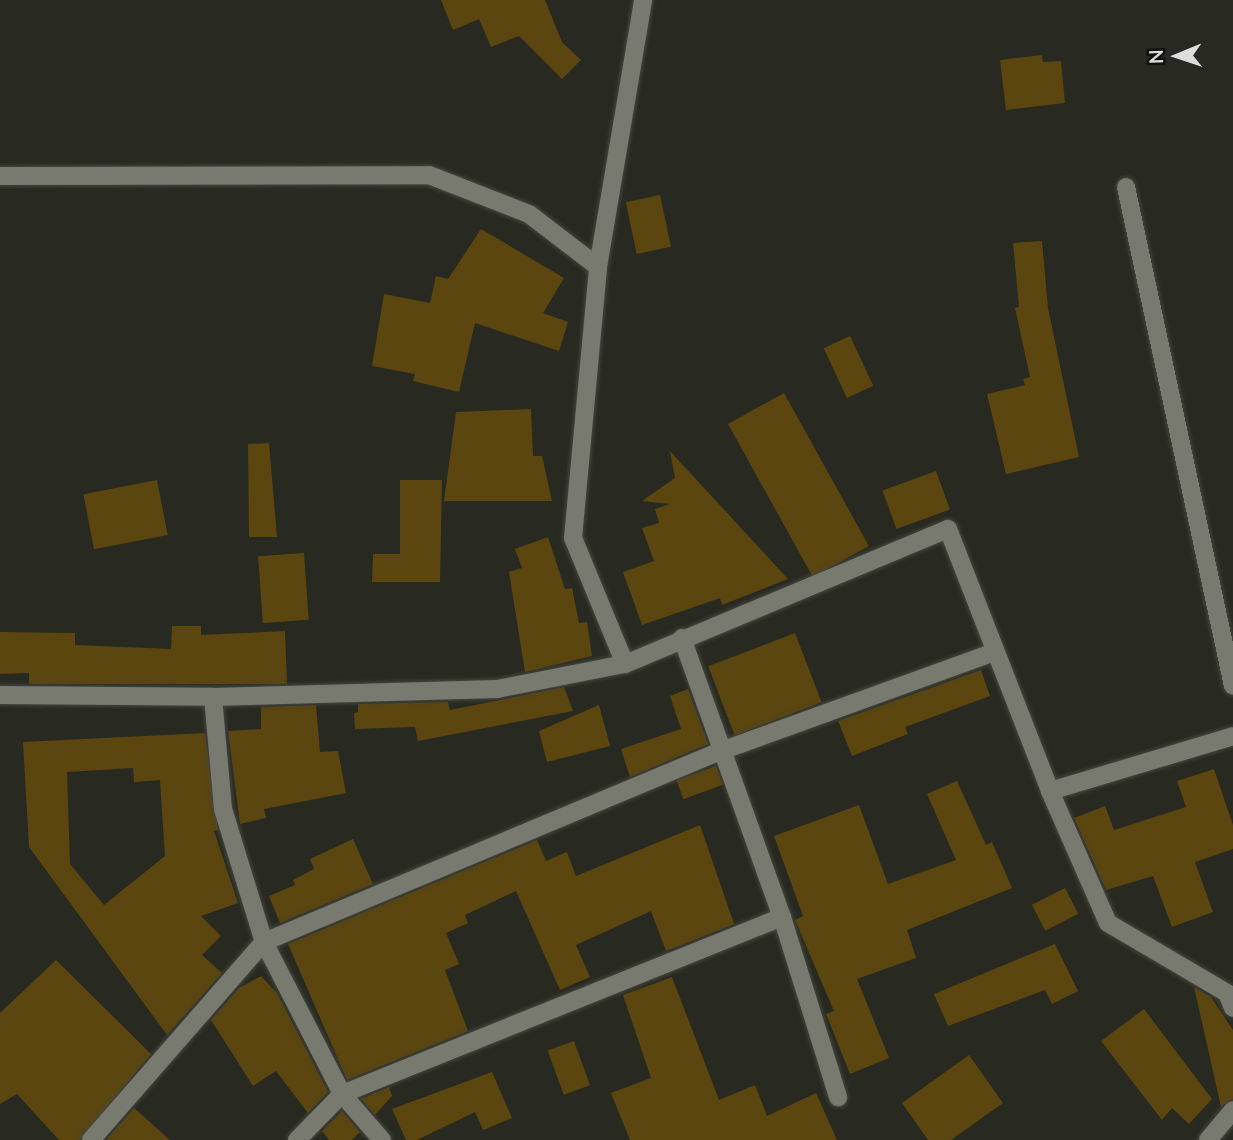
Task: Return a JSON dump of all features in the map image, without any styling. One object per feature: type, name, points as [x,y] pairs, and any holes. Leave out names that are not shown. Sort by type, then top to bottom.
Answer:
[{"type":"street","points":[[625,664],[573,538],[598,268],[643,0]]},
{"type":"street","points":[[0,176],[429,175],[529,214],[598,268]]},
{"type":"street","points":[[1126,187],[1233,686]]},
{"type":"street","points":[[0,695],[213,697],[498,688],[625,664],[948,528],[1050,791],[1108,923],[1227,993],[1233,1008]]},
{"type":"street","points":[[682,638],[782,917],[838,1097]]},
{"type":"street","points":[[91,1140],[264,942],[724,750],[995,652]]},
{"type":"street","points":[[213,697],[223,809],[264,942],[342,1094],[382,1140]]},
{"type":"street","points":[[1050,791],[1233,736]]},
{"type":"street","points":[[297,1140],[342,1094],[782,917]]},
{"type":"street","points":[[1208,1140],[1233,1110]]},
{"type":"building","points":[[441,0],[545,0],[562,42],[581,60],[562,79],[519,36],[491,47],[479,19],[453,30]]},
{"type":"building","points":[[1042,55],[1043,62],[1061,61],[1065,103],[1006,110],[1000,60]]},
{"type":"building","points":[[660,195],[671,247],[637,254],[626,202]]},
{"type":"building","points":[[481,229],[564,278],[543,313],[568,322],[559,351],[475,323],[459,392],[413,381],[415,374],[372,366],[384,294],[430,303],[436,276],[448,279]]},
{"type":"building","points":[[1042,241],[1048,308],[1079,457],[1006,474],[987,394],[1025,385],[1023,379],[1030,377],[1015,308],[1019,307],[1013,243]]},
{"type":"building","points":[[850,336],[873,386],[847,398],[824,348]]},
{"type":"building","points":[[784,393],[869,546],[813,577],[728,424]]},
{"type":"building","points":[[531,409],[533,456],[542,456],[552,501],[444,501],[456,412]]},
{"type":"building","points":[[269,443],[277,537],[249,537],[248,444]]},
{"type":"building","points":[[670,451],[788,579],[722,605],[720,598],[642,625],[623,572],[654,561],[642,528],[659,523],[655,509],[670,504],[642,501],[675,478]]},
{"type":"building","points":[[936,471],[950,510],[896,529],[882,490]]},
{"type":"building","points":[[157,480],[168,535],[94,549],[83,494]]},
{"type":"building","points":[[400,480],[442,480],[440,582],[372,582],[373,554],[400,554]]},
{"type":"building","points":[[548,537],[565,589],[572,588],[579,623],[587,622],[592,656],[525,672],[509,572],[522,568],[515,549]]},
{"type":"building","points":[[304,553],[309,620],[263,623],[258,556]]},
{"type":"building","points":[[172,626],[201,626],[201,635],[285,631],[287,684],[29,684],[29,673],[0,674],[0,632],[75,633],[75,645],[171,649]]},
{"type":"building","points":[[795,633],[822,702],[735,735],[708,666]]},
{"type":"building","points":[[981,670],[990,696],[905,727],[908,734],[852,756],[838,721]]},
{"type":"building","points":[[564,687],[573,711],[418,741],[415,727],[355,729],[354,713],[358,712],[358,704],[448,702],[450,710]]},
{"type":"building","points":[[688,689],[708,744],[630,777],[621,749],[681,729],[670,696]]},
{"type":"building","points":[[316,705],[320,752],[338,751],[346,793],[264,809],[266,818],[240,824],[228,731],[261,729],[261,707]]},
{"type":"building","points":[[599,705],[610,746],[547,762],[539,731]]},
{"type":"building","points":[[205,733],[218,830],[214,831],[238,903],[201,916],[221,936],[202,955],[222,973],[167,1035],[29,847],[23,742]],"holes":[[[133,768],[134,782],[160,780],[165,856],[104,905],[70,864],[67,772]]]},
{"type":"building","points":[[716,766],[723,785],[683,799],[677,780]]},
{"type":"building","points":[[1214,769],[1233,825],[1233,849],[1195,862],[1213,912],[1172,927],[1153,876],[1106,890],[1074,818],[1105,806],[1114,830],[1186,807],[1177,781]]},
{"type":"building","points":[[957,781],[986,845],[992,842],[1012,888],[907,930],[916,958],[857,979],[889,1058],[850,1074],[826,1014],[834,1011],[795,920],[803,916],[774,836],[859,805],[888,884],[956,860],[927,794]]},
{"type":"building","points":[[700,825],[734,924],[666,951],[651,911],[576,945],[590,977],[560,990],[516,891],[465,915],[468,923],[446,933],[459,964],[445,970],[468,1031],[347,1080],[288,944],[537,840],[546,861],[567,852],[576,876]]},
{"type":"building","points":[[353,839],[373,884],[280,923],[269,896],[295,885],[293,880],[314,869],[310,859]]},
{"type":"building","points":[[1065,888],[1078,914],[1045,931],[1032,905]]},
{"type":"building","points":[[1055,944],[1078,991],[1052,1004],[1045,990],[948,1026],[934,994]]},
{"type":"building","points":[[56,960],[151,1054],[80,1140],[59,1140],[17,1094],[0,1104],[0,1013]]},
{"type":"building","points":[[261,976],[277,993],[328,1092],[308,1113],[276,1071],[253,1086],[211,1020],[239,988]]},
{"type":"building","points":[[672,977],[719,1100],[755,1085],[767,1116],[816,1093],[837,1140],[630,1140],[611,1093],[651,1078],[623,995]]},
{"type":"building","points":[[1194,987],[1211,997],[1233,1030],[1233,1099],[1221,1107]]},
{"type":"building","points":[[1144,1009],[1212,1099],[1189,1124],[1172,1108],[1162,1120],[1101,1041]]},
{"type":"building","points":[[574,1041],[590,1085],[564,1095],[548,1051]]},
{"type":"building","points":[[969,1055],[1003,1103],[951,1140],[928,1140],[902,1103]]},
{"type":"building","points":[[492,1072],[512,1118],[483,1130],[475,1112],[417,1140],[406,1140],[392,1109]]},
{"type":"building","points":[[389,1087],[392,1096],[375,1115],[361,1099]]},
{"type":"building","points":[[134,1108],[170,1140],[106,1140]]},
{"type":"building","points":[[342,1111],[360,1132],[352,1140],[329,1140],[322,1131]]}]
